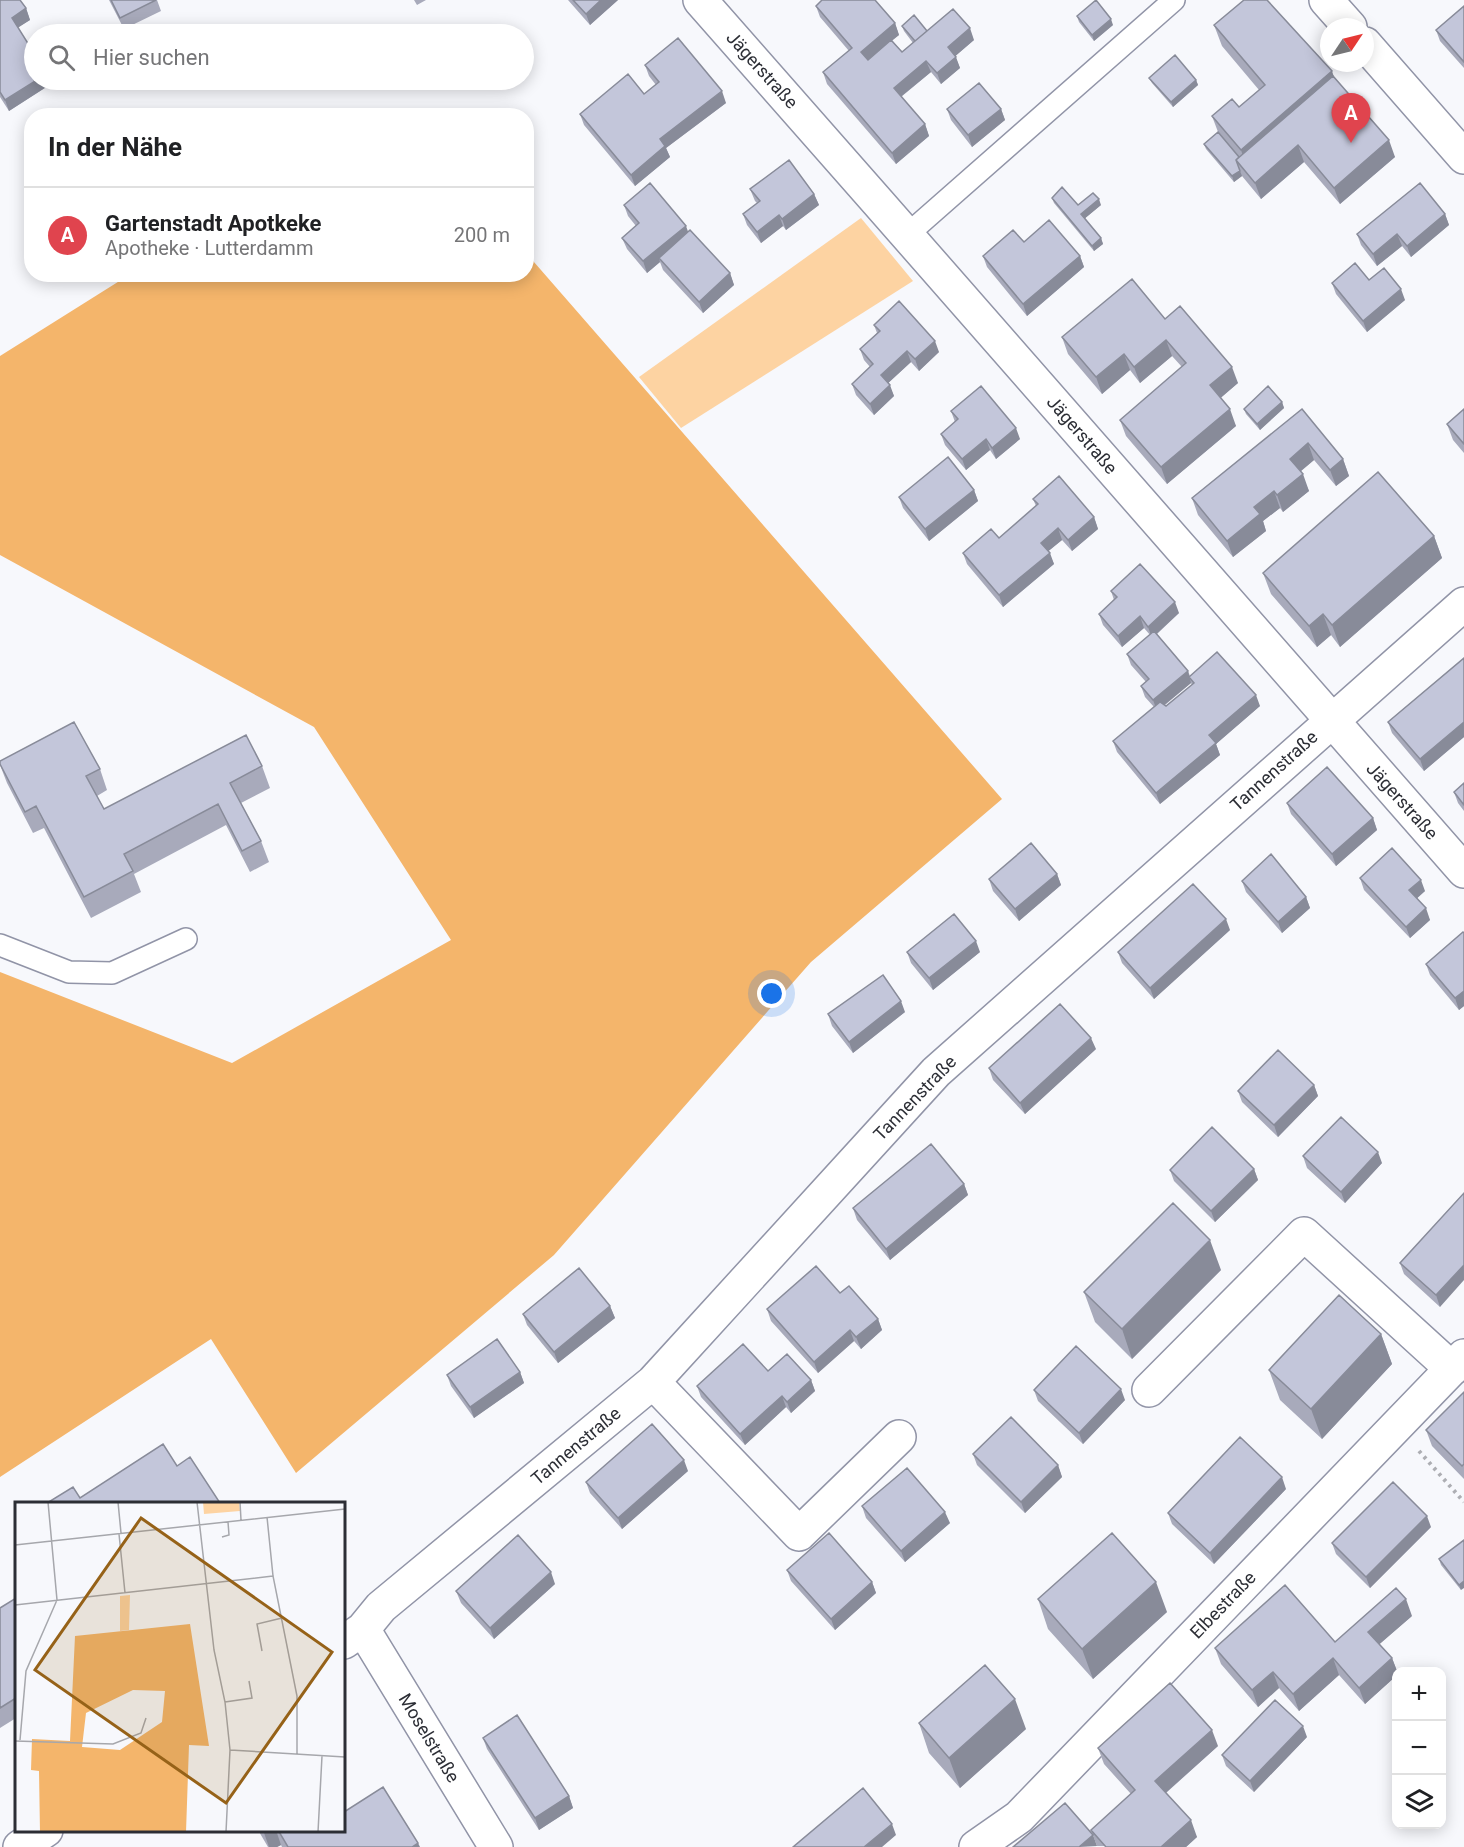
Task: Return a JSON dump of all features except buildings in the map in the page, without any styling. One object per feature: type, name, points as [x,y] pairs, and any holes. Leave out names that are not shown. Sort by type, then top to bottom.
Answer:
[{"type":"street","name":"Jägerstraße","points":[[700,0],[908,234],[1330,721],[1464,871]]},
{"type":"street","points":[[1326,0],[1342,18]]},
{"type":"street","points":[[1374,54],[1464,157]]},
{"type":"street","name":"Tannenstraße","points":[[363,1626],[653,1382],[936,1072],[1464,604]]},
{"type":"street","points":[[1149,1390],[1304,1234],[1458,1363]]},
{"type":"street","name":"Elbestraße","points":[[976,1847],[1019,1817],[1458,1363]]},
{"type":"street","points":[[653,1382],[799,1534],[899,1437]]},
{"type":"street","name":"Moselstraße","points":[[363,1626],[496,1847]]},
{"type":"street","points":[[20,1847],[43,1832]]},
{"type":"lane","points":[[908,234],[1174,0]]},
{"type":"lane","points":[[0,945],[69,972],[112,972],[186,939]]},
{"type":"path","points":[[1397,1426],[1464,1502]]},
{"type":"shaded area","points":[[861,218],[913,281],[681,428],[639,377]]},
{"type":"shaded area","points":[[534,262],[1002,799],[811,962],[554,1255],[296,1473],[211,1339],[0,1477],[0,972],[232,1063],[451,940],[314,727],[0,555],[0,356],[118,282],[534,282]]},
{"type":"place","name":"Gartenstadt Apotkeke","points":[[1351,143]]}]
